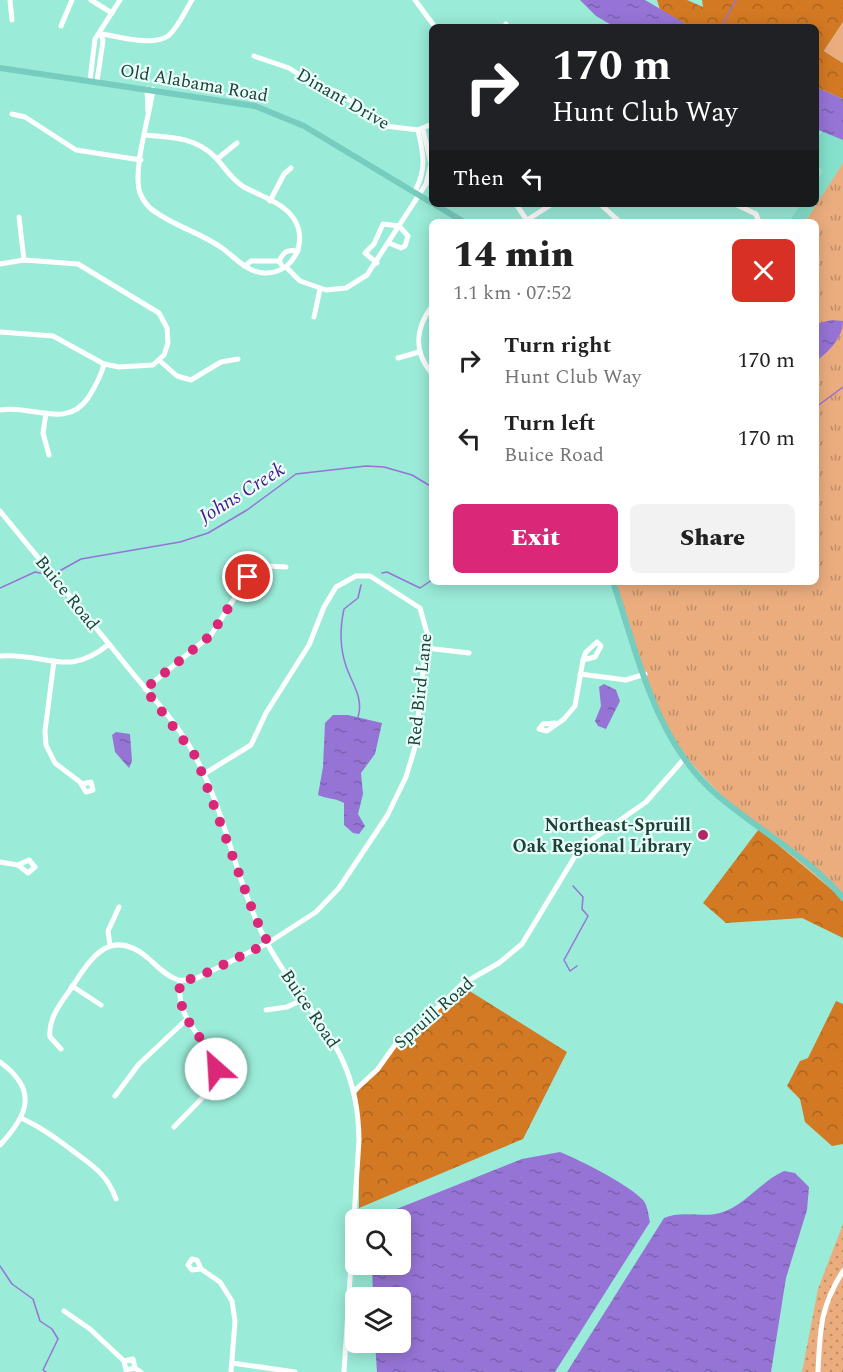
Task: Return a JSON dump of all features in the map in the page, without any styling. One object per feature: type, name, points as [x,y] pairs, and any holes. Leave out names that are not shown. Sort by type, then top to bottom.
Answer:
[{"type":"main road","name":"Old Alabama Road","points":[[0,68],[228,100],[277,113],[304,126],[429,201]]},
{"type":"main road","name":"Old Alabama Road","points":[[440,207],[459,219]]},
{"type":"main road","points":[[614,585],[662,721],[684,759],[714,792],[825,880],[843,898]]},
{"type":"street","points":[[10,0],[12,20]]},
{"type":"street","points":[[61,26],[72,0]]},
{"type":"street","points":[[91,0],[112,13]]},
{"type":"street","points":[[93,80],[95,39],[101,34],[120,0]]},
{"type":"street","points":[[101,34],[153,40],[164,38],[173,31],[192,0]]},
{"type":"street","points":[[415,0],[433,24]]},
{"type":"street","name":"Dinant Drive","points":[[254,56],[289,68],[312,83],[338,92],[386,126],[420,129]]},
{"type":"street","points":[[144,135],[195,142],[217,159],[238,183],[294,218],[300,233],[298,251],[284,268],[260,273],[244,266],[216,244],[149,207],[139,190],[141,160],[144,135],[148,114],[146,105],[150,89]]},
{"type":"street","points":[[12,114],[25,117],[76,150],[141,160]]},
{"type":"street","points":[[279,261],[300,281],[320,289],[333,290],[351,286],[368,275],[417,195],[416,189],[424,180],[425,161],[420,129],[429,125]]},
{"type":"street","points":[[217,159],[237,143]]},
{"type":"street","points":[[270,201],[284,174],[291,168]]},
{"type":"street","points":[[529,219],[547,207]]},
{"type":"street","points":[[603,207],[617,219]]},
{"type":"street","points":[[741,207],[756,214],[758,219]]},
{"type":"street","points":[[19,217],[24,260]]},
{"type":"street","points":[[377,263],[365,253],[374,244],[383,224],[399,226],[408,236],[405,246],[401,248],[389,243]]},
{"type":"street","points":[[279,261],[284,252],[290,249],[298,251]]},
{"type":"street","points":[[0,264],[24,260],[78,264],[154,309],[164,321],[168,336],[167,350],[160,361],[142,368],[104,364],[53,336],[0,332]]},
{"type":"street","points":[[244,266],[250,261],[279,261]]},
{"type":"street","points":[[314,317],[320,289]]},
{"type":"street","points":[[429,315],[418,331],[419,352],[429,369]]},
{"type":"street","points":[[398,358],[419,352]]},
{"type":"street","points":[[160,361],[177,376],[191,380],[199,378],[221,362],[238,359]]},
{"type":"street","points":[[0,410],[16,408],[64,416],[78,410],[97,385],[104,364]]},
{"type":"street","points":[[46,413],[43,433],[49,455]]},
{"type":"street","name":"Buice Road","points":[[0,511],[185,740],[204,774],[255,917],[268,943],[337,1046],[354,1090],[359,1140],[344,1372]]},
{"type":"street","points":[[145,689],[211,635],[248,577],[267,566],[284,566],[282,573]]},
{"type":"street","name":"Red Bird Lane","points":[[180,981],[196,978],[268,943],[301,924],[331,897],[349,876],[394,804],[406,777],[414,749],[427,623],[418,605],[370,576],[356,576],[345,580],[330,594],[309,645],[266,713],[251,744],[204,774]]},
{"type":"street","points":[[0,656],[84,661],[109,644]]},
{"type":"street","points":[[426,648],[469,653]]},
{"type":"street","points":[[555,723],[564,718],[575,706],[583,660]]},
{"type":"street","points":[[54,661],[45,731],[46,745],[57,765],[82,784]]},
{"type":"street","points":[[579,674],[626,680],[645,674]]},
{"type":"street","name":"Spruill Road","points":[[354,1090],[377,1070],[400,1038],[427,1018],[462,984],[499,963],[522,944],[580,848],[646,802],[684,759]]},
{"type":"street","points":[[0,862],[18,865]]},
{"type":"street","points":[[110,945],[108,931],[119,907]]},
{"type":"street","points":[[61,1049],[51,1040],[50,1024],[72,986],[92,958],[110,945],[132,948],[165,973],[180,981],[179,1000],[186,1020],[208,1049],[216,1069],[208,1092],[174,1127]]},
{"type":"street","points":[[72,986],[101,1005]]},
{"type":"street","points":[[266,1010],[287,1007],[304,999]]},
{"type":"street","points":[[115,1096],[139,1064],[186,1020]]},
{"type":"street","points":[[0,1062],[14,1072],[24,1088],[26,1098],[21,1118],[0,1145]]},
{"type":"street","points":[[21,1118],[48,1131],[96,1167],[108,1180],[116,1199]]},
{"type":"street","points":[[201,1269],[220,1282],[232,1301],[235,1321],[231,1372]]},
{"type":"street","points":[[818,1372],[823,1311],[830,1291],[843,1271]]},
{"type":"street","points":[[64,1311],[90,1329],[124,1361],[133,1359],[135,1368],[141,1372]]},
{"type":"street","points":[[232,1364],[295,1372]]},
{"type":"shaded area","points":[[828,127],[843,135],[843,163],[819,200],[819,178],[823,171],[819,166],[819,135]]},
{"type":"shaded area","points":[[799,207],[815,207],[807,219],[791,219]]},
{"type":"green space","points":[[657,0],[687,0],[703,7],[702,0],[843,0],[843,22],[824,51],[843,63],[843,99],[819,88],[819,24],[686,24],[660,10]]},
{"type":"green space","points":[[843,22],[843,63],[824,51]]},
{"type":"green space","points":[[843,163],[843,899],[750,821],[686,757],[668,732],[642,680],[615,585],[819,585],[819,219],[807,219],[815,207],[819,207],[819,200]]},
{"type":"green space","points":[[759,829],[843,899],[843,938],[802,918],[726,923],[703,903]]},
{"type":"green space","points":[[460,985],[567,1052],[523,1139],[359,1208],[359,1109],[356,1094],[401,1034],[433,1013]]},
{"type":"green space","points":[[836,1001],[843,1004],[843,1144],[832,1146],[805,1122],[800,1099],[787,1086],[800,1061],[808,1058]]},
{"type":"green space","points":[[843,1224],[843,1372],[802,1372],[818,1289]]},
{"type":"water","points":[[580,0],[645,0],[686,24],[610,24],[596,16]]},
{"type":"water","points":[[819,88],[843,99],[843,140],[819,130]]},
{"type":"water","points":[[832,320],[843,321],[838,338],[819,359],[819,323]]},
{"type":"water","points":[[604,684],[616,690],[620,701],[606,729],[598,726],[595,721],[601,706],[599,687]]},
{"type":"water","points":[[333,715],[348,715],[382,723],[375,754],[361,773],[363,794],[358,814],[365,826],[359,834],[353,833],[344,825],[344,803],[318,795],[323,767],[325,723]]},
{"type":"water","points":[[116,732],[130,734],[132,761],[129,768],[115,752],[112,735]]},
{"type":"water","points":[[560,1152],[579,1161],[627,1187],[643,1200],[650,1222],[555,1372],[377,1372],[376,1353],[411,1353],[411,1287],[373,1287],[372,1275],[411,1275],[411,1209],[397,1209],[522,1159]]},
{"type":"water","points":[[784,1171],[795,1173],[809,1187],[807,1210],[786,1278],[771,1372],[567,1372],[664,1218],[677,1215],[713,1214],[729,1210]]},
{"type":"waterway","points":[[723,24],[736,0]]},
{"type":"waterway","name":"Johns Creek","points":[[819,405],[843,387]]},
{"type":"waterway","name":"Johns Creek","points":[[54,574],[81,559],[180,542],[208,533],[247,510],[296,474],[366,466],[384,467],[412,475],[429,485]]},
{"type":"waterway","name":"Johns Creek","points":[[0,588],[35,572],[49,575]]},
{"type":"waterway","points":[[382,573],[387,572],[420,588],[429,582]]},
{"type":"waterway","points":[[358,717],[360,704],[344,659],[341,630],[344,609],[358,598],[361,585]]},
{"type":"waterway","points":[[573,886],[583,897],[582,909],[588,916],[564,960],[570,971],[577,966]]},
{"type":"waterway","points":[[0,1266],[12,1284],[33,1299],[40,1321],[52,1329],[58,1339],[43,1370],[46,1372]]},
{"type":"place","name":"Northeast-Spruill Oak Regional Library","points":[[703,835]]},
{"type":"route","points":[[216,1069],[208,1049],[186,1020],[181,1009],[180,981],[196,978],[268,943],[255,917],[196,757],[145,689],[211,635],[224,618],[248,577]]}]
